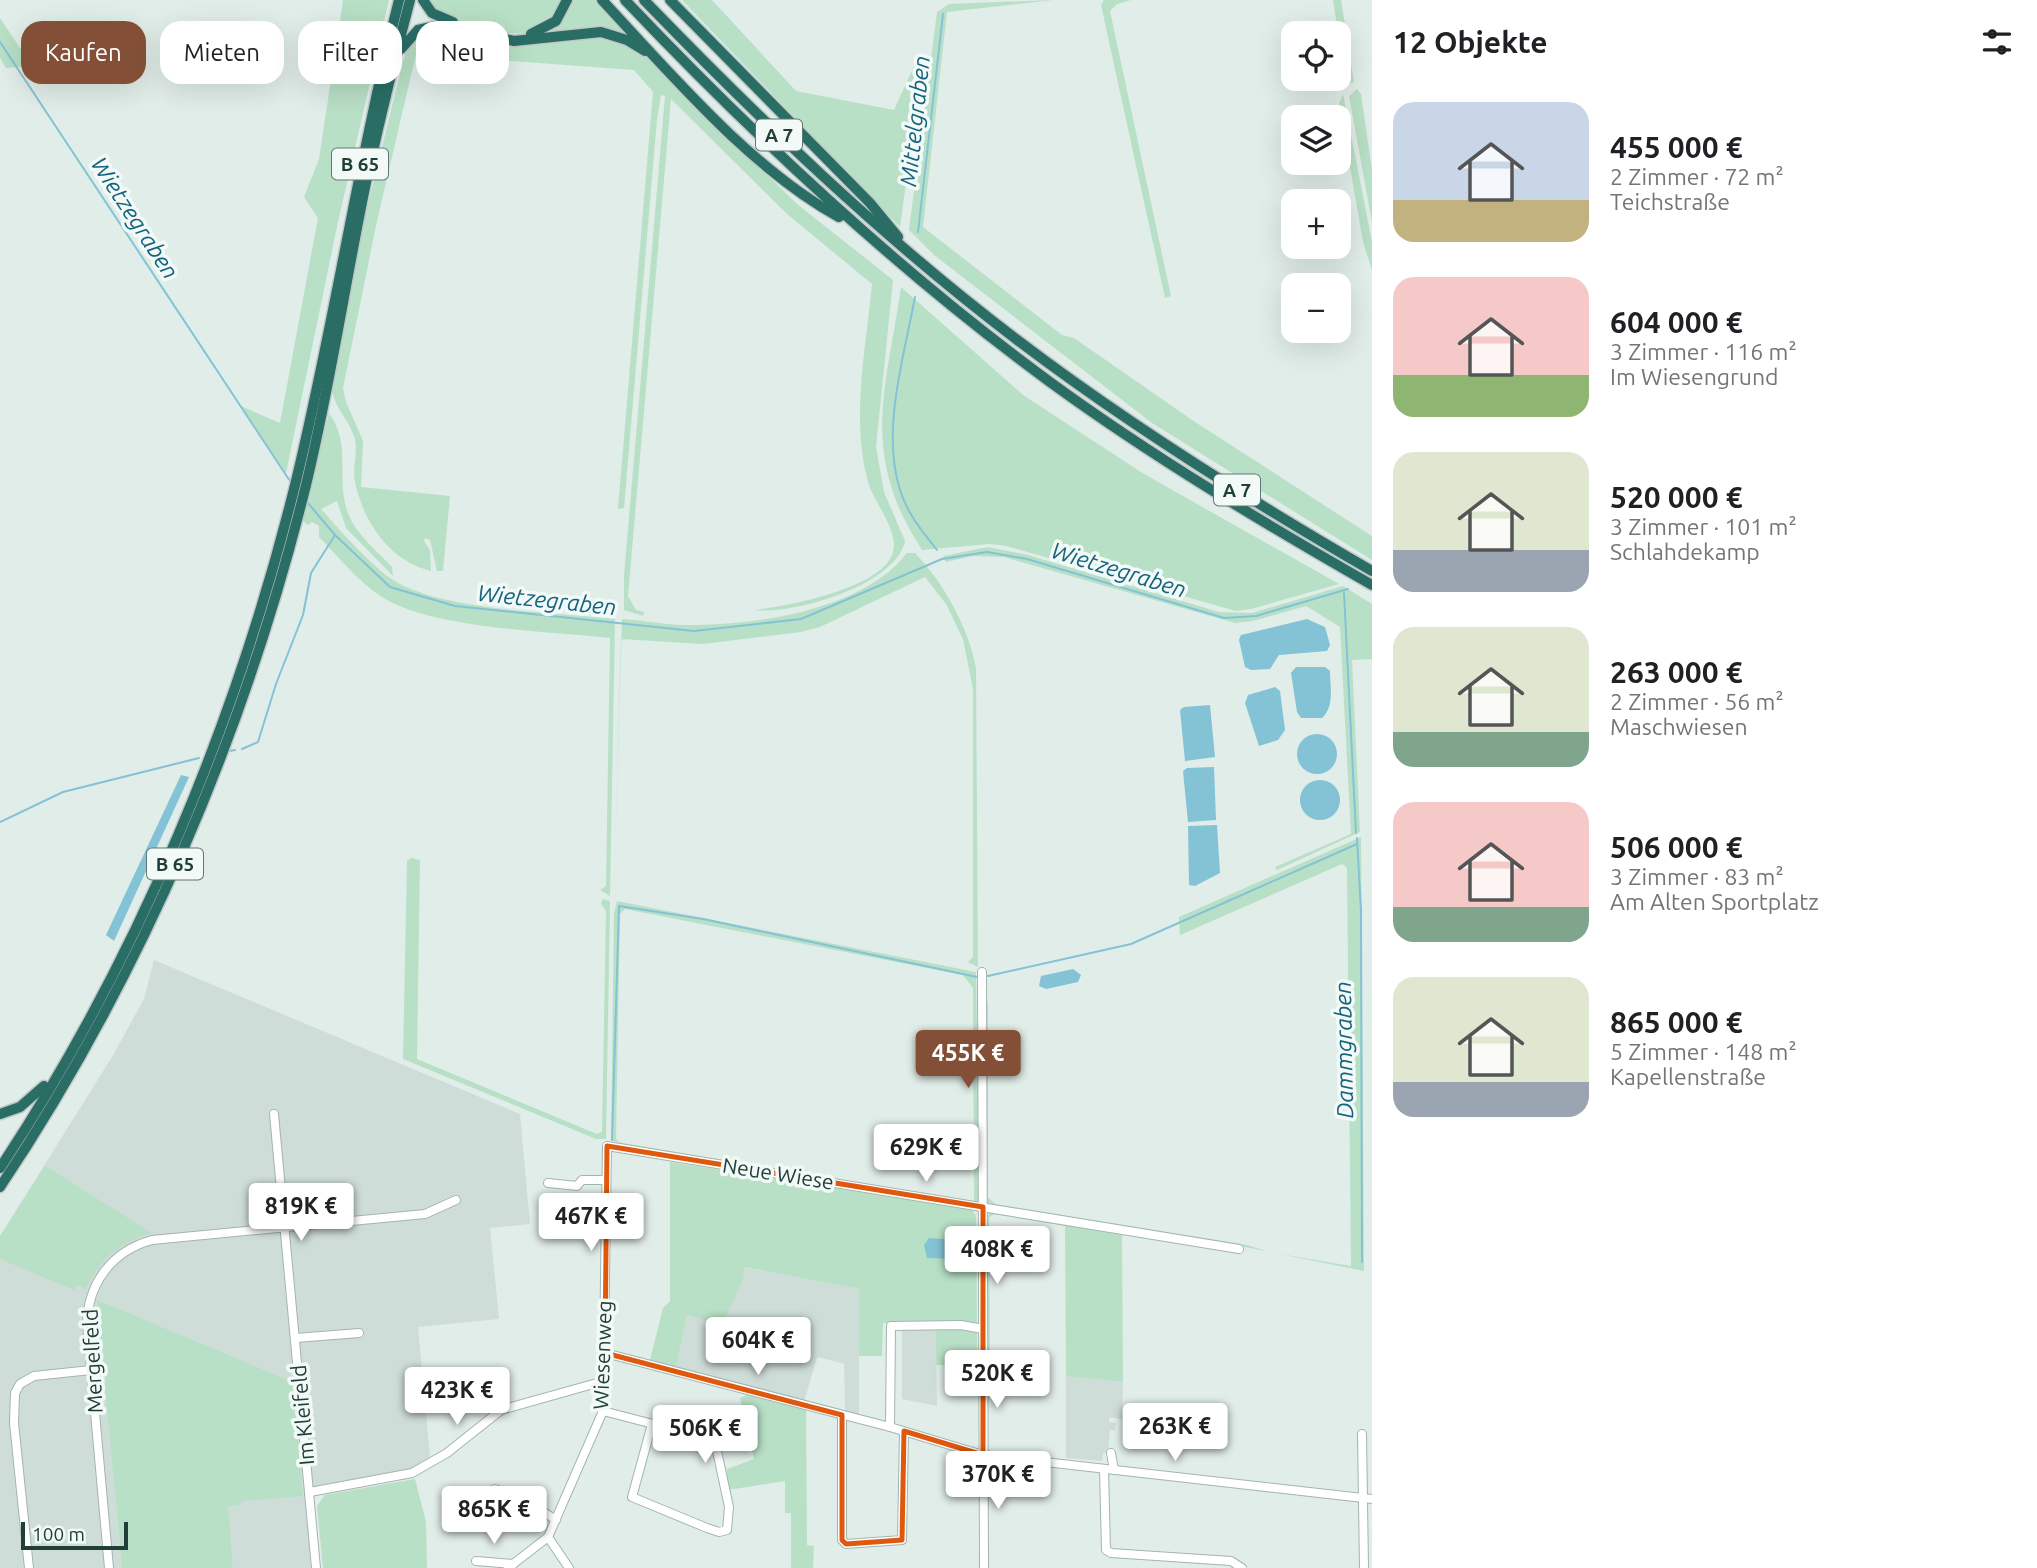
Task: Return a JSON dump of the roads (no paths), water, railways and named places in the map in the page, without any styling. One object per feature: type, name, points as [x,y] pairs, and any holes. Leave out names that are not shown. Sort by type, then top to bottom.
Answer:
[{"type":"highway","name":"B 65","points":[[301,480],[359,171],[398,0]]},
{"type":"highway","name":"B 65","points":[[402,32],[410,0]]},
{"type":"highway","points":[[423,0],[432,13],[441,18],[514,36],[537,33],[549,27],[563,12],[567,0]]},
{"type":"highway","points":[[602,0],[658,60],[787,183],[810,201],[857,227]]},
{"type":"highway","name":"A 7","points":[[625,0],[715,92],[857,227],[1006,349],[1115,427],[1256,518],[1372,585]]},
{"type":"highway","name":"A 7","points":[[644,0],[761,118],[921,263],[1014,338],[1115,411],[1232,487],[1372,571]]},
{"type":"highway","points":[[670,0],[870,203],[921,263]]},
{"type":"highway","points":[[402,50],[407,39],[418,30],[440,25],[514,41],[587,31],[601,32],[627,40],[658,60]]},
{"type":"highway","name":"B 65","points":[[0,1187],[107,1006],[183,849],[244,692],[293,514],[389,84]]},
{"type":"highway","name":"B 65","points":[[0,1168],[56,1074],[133,931],[197,785],[293,514]]},
{"type":"highway","points":[[0,1114],[20,1107],[56,1074]]},
{"type":"street","points":[[982,972],[984,1568]]},
{"type":"street","name":"Im Kleifeld","points":[[274,1114],[316,1568]]},
{"type":"street","name":"Neue Wiese","points":[[607,1146],[1239,1249]]},
{"type":"street","name":"Wiesenweg","points":[[548,1537],[603,1411],[607,1146]]},
{"type":"street","points":[[548,1183],[577,1186],[582,1180],[606,1180]]},
{"type":"street","name":"Mergelfeld","points":[[109,1568],[87,1324],[91,1296],[101,1275],[118,1256],[152,1240],[425,1214],[456,1200]]},
{"type":"street","points":[[890,1427],[891,1326],[961,1325],[982,1329]]},
{"type":"street","name":"Im Kleifeld","points":[[296,1338],[359,1333]]},
{"type":"street","points":[[605,1353],[890,1427],[983,1455],[1368,1498]]},
{"type":"street","points":[[29,1568],[13,1398],[20,1384],[34,1376],[91,1370]]},
{"type":"street","name":"Im Kleifeld","points":[[310,1492],[412,1473],[447,1453],[501,1409],[604,1381]]},
{"type":"street","points":[[603,1411],[652,1424],[715,1442],[729,1507],[727,1530],[719,1532],[706,1528],[632,1497],[652,1424]]},
{"type":"street","points":[[842,1415],[842,1540],[846,1544],[898,1543],[902,1540],[904,1432]]},
{"type":"street","points":[[1362,1434],[1368,1498],[1364,1568]]},
{"type":"street","points":[[1111,1453],[1114,1470]]},
{"type":"street","points":[[1104,1469],[1104,1544],[1111,1553],[1231,1561],[1242,1568]]},
{"type":"street","points":[[495,1489],[534,1506],[556,1520]]},
{"type":"street","points":[[476,1560],[515,1565],[548,1537],[569,1568]]},
{"type":"water","points":[[1307,619],[1325,627],[1330,645],[1327,651],[1279,655],[1270,669],[1251,670],[1245,667],[1239,640],[1241,635]]},
{"type":"water","points":[[1296,667],[1325,667],[1330,671],[1329,708],[1322,718],[1301,718],[1297,712],[1291,673]]},
{"type":"water","points":[[1275,687],[1280,691],[1285,730],[1278,740],[1259,746],[1245,703],[1248,695]]},
{"type":"water","points":[[1210,705],[1215,757],[1185,761],[1180,710],[1184,707]]},
{"type":"water","points":[[1317,734],[1331,740],[1337,754],[1331,768],[1317,774],[1303,768],[1297,754],[1303,740]]},
{"type":"water","points":[[1214,767],[1216,820],[1188,822],[1183,771],[1187,768]]},
{"type":"water","points":[[181,775],[189,777],[114,941],[106,935]]},
{"type":"water","points":[[1320,780],[1334,786],[1340,800],[1334,814],[1320,820],[1306,814],[1300,800],[1306,786]]},
{"type":"water","points":[[1217,825],[1220,873],[1195,886],[1189,885],[1188,826]]},
{"type":"water","points":[[1073,969],[1081,975],[1078,982],[1046,989],[1039,986],[1041,976]]},
{"type":"water","points":[[929,1238],[955,1240],[955,1259],[927,1258],[924,1245]]},
{"type":"waterway","name":"Mittelgraben","points":[[918,232],[943,14]]},
{"type":"waterway","name":"Wietzegraben","points":[[0,42],[290,481]]},
{"type":"waterway","name":"Mittelgraben","points":[[915,297],[893,418],[895,467],[907,506],[937,550]]},
{"type":"waterway","name":"Wietzegraben","points":[[307,502],[335,535],[390,587],[455,606],[694,631],[801,619],[942,559],[987,552],[1027,559],[1224,618],[1256,616],[1348,589]]},
{"type":"waterway","points":[[242,749],[258,742],[276,684],[303,615],[311,573],[335,535]]},
{"type":"waterway","name":"Dammgraben","points":[[1344,593],[1356,833]]},
{"type":"waterway","points":[[229,751],[235,750]]},
{"type":"waterway","points":[[0,822],[63,792],[199,758]]},
{"type":"waterway","name":"Dammgraben","points":[[1357,838],[1361,911],[1362,1262]]},
{"type":"waterway","points":[[988,976],[1131,944],[1357,844]]},
{"type":"waterway","points":[[612,1140],[619,906],[703,919],[977,977]]}]
